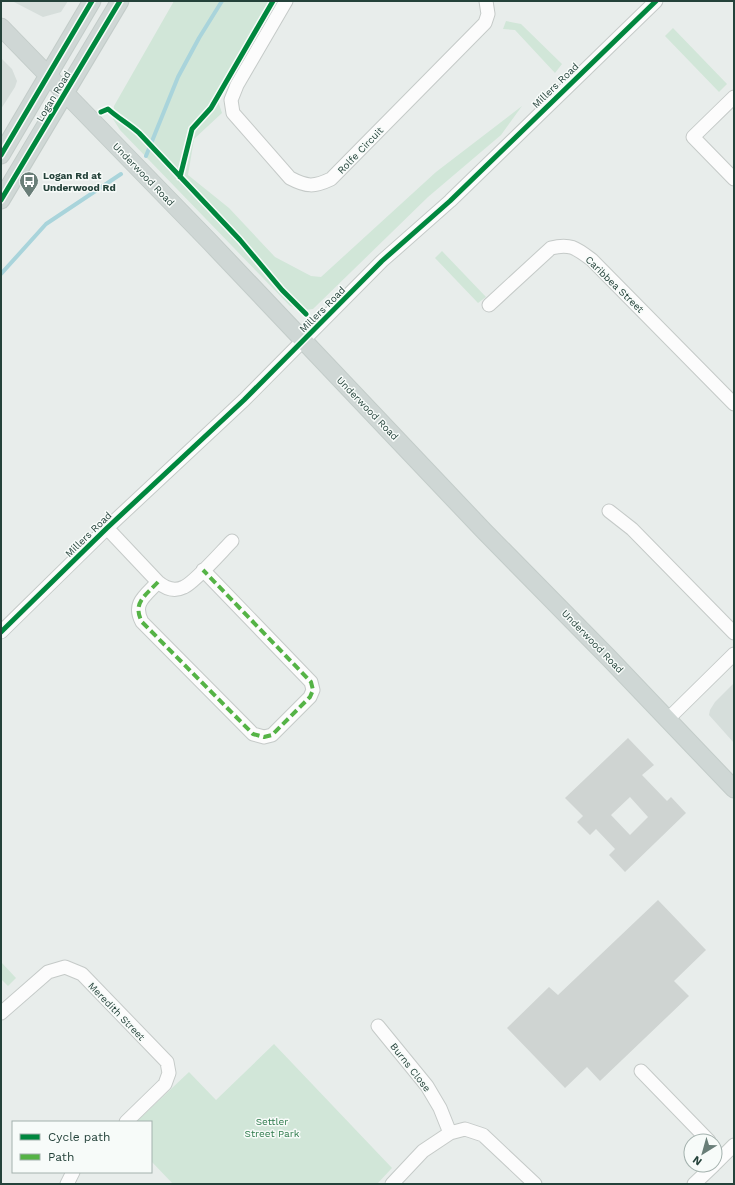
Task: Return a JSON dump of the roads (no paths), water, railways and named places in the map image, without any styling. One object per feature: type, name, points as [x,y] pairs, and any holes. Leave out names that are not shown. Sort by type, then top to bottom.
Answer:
[{"type":"main road","name":"Logan Road","points":[[1,155],[92,1]]},
{"type":"main road","name":"Logan Road","points":[[1,200],[120,1]]},
{"type":"main road","name":"Underwood Road","points":[[1,28],[66,93],[484,531],[668,719],[734,789]]},
{"type":"street","name":"Rolfe Circuit","points":[[286,1],[237,85],[231,100],[233,113],[290,178],[301,184],[316,186],[331,179],[485,23],[488,14],[486,1]]},
{"type":"street","name":"Millers Road","points":[[1,632],[107,528],[244,400],[382,261],[450,201],[656,1]]},
{"type":"street","points":[[734,97],[693,137],[734,179]]},
{"type":"street","name":"Caribbea Street","points":[[489,305],[551,248],[563,245],[576,248],[592,260],[733,400]]},
{"type":"street","points":[[609,511],[632,529],[734,633]]},
{"type":"street","points":[[107,528],[158,582],[164,587],[172,589],[184,587],[232,541]]},
{"type":"street","points":[[158,582],[138,604],[137,612],[142,622],[253,734],[264,737],[272,735],[310,697],[313,690],[310,682],[203,570]]},
{"type":"street","points":[[668,719],[734,654]]},
{"type":"street","name":"Meredith Street","points":[[1,1013],[48,972],[65,967],[82,974],[167,1062],[169,1073],[165,1084],[127,1121]]},
{"type":"street","name":"Burns Close","points":[[378,1026],[427,1086],[440,1108],[450,1133]]},
{"type":"street","points":[[641,1071],[701,1133]]},
{"type":"street","points":[[392,1184],[423,1151],[450,1133],[466,1129],[483,1135],[535,1184]]},
{"type":"street","points":[[723,1153],[734,1145]]},
{"type":"street","points":[[67,1184],[72,1173]]},
{"type":"street","points":[[694,1184],[704,1173]]},
{"type":"waterway","points":[[146,156],[178,77],[199,38],[222,1]]},
{"type":"waterway","points":[[1,274],[46,224],[121,174]]},
{"type":"place","name":"Logan Rd at Underwood Rd","points":[[29,198]]},
{"type":"park label","name":"Settler Street Park","points":[[272,1126]]}]
